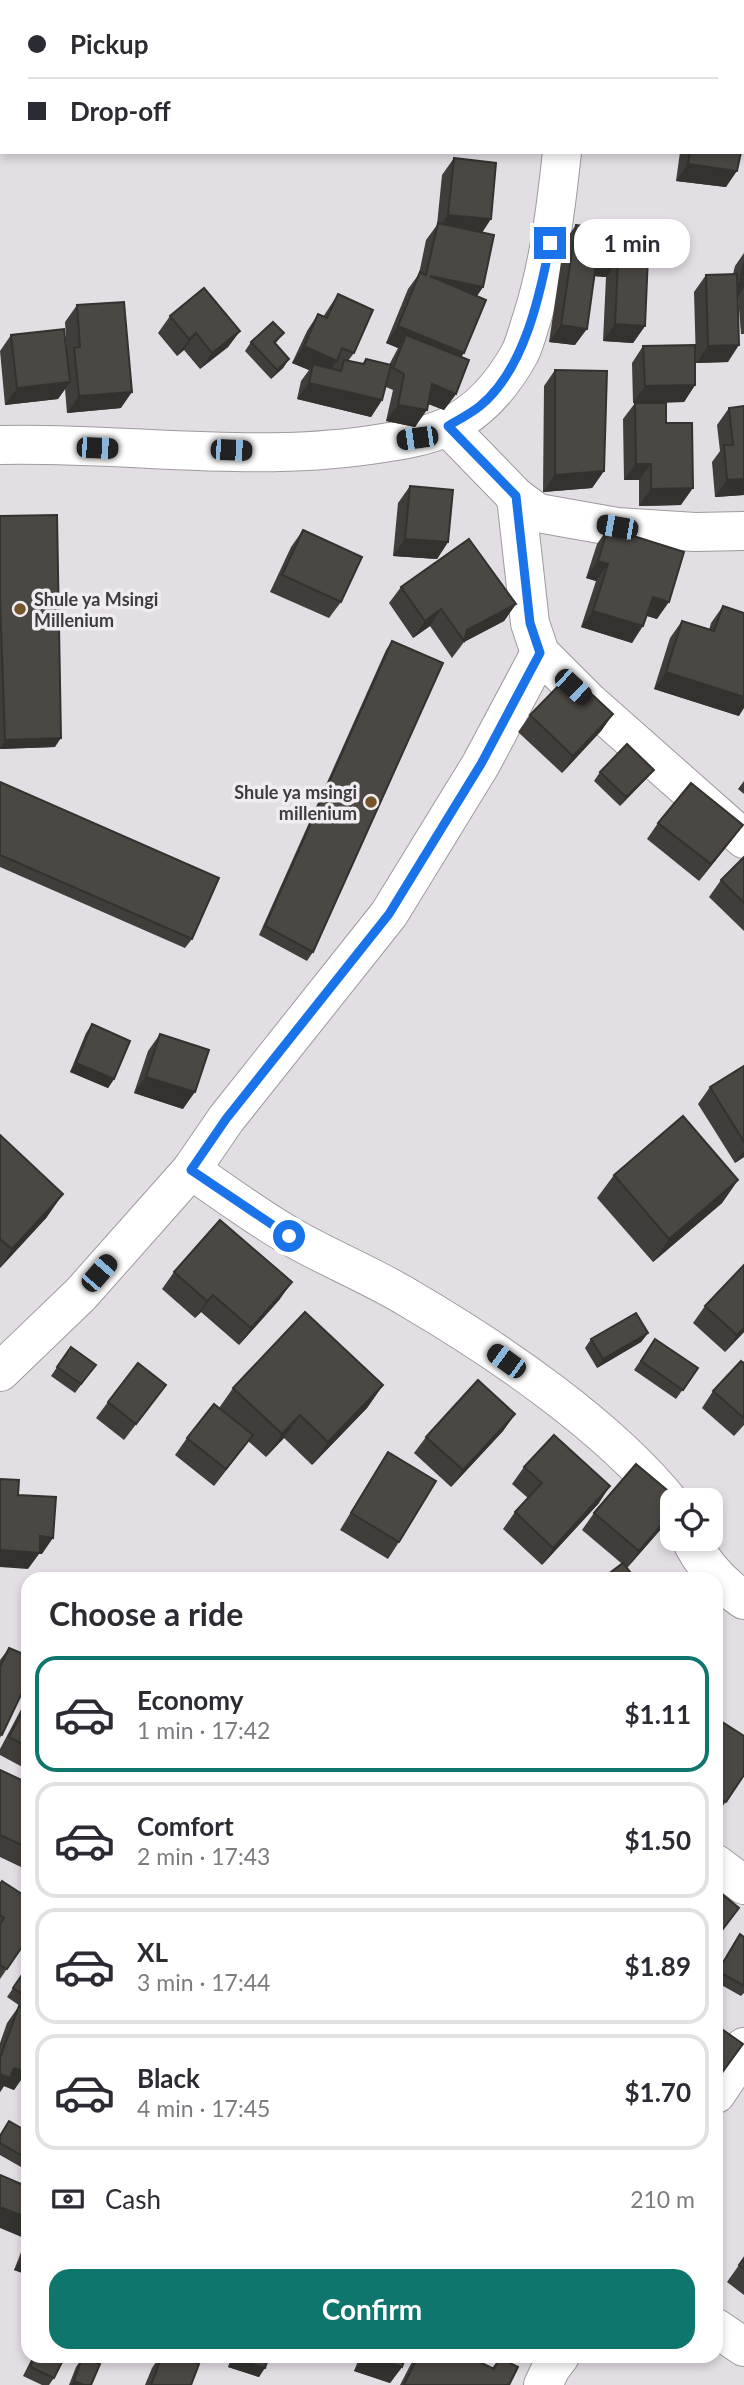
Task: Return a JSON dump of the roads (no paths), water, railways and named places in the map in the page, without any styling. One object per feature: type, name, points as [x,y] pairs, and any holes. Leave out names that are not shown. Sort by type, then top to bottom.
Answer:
[{"type":"street","points":[[1,438],[277,452],[328,450],[417,438],[448,426],[481,405],[505,377],[521,351],[542,287],[562,154]]},
{"type":"street","points":[[448,426],[516,496],[538,513],[617,527],[695,532],[744,531]]},
{"type":"street","points":[[516,496],[530,623],[540,653],[588,701],[744,839]]},
{"type":"street","points":[[0,1372],[81,1294],[191,1170],[234,1109],[389,914],[481,764],[540,653]]},
{"type":"street","points":[[191,1170],[289,1236],[409,1298],[486,1346],[591,1425],[660,1490]]},
{"type":"street","points":[[696,1551],[713,1572]]},
{"type":"street","points":[[723,1585],[744,1600]]},
{"type":"street","points":[[723,1869],[744,1885]]},
{"type":"street","points":[[723,2084],[741,2057],[744,2047]]},
{"type":"street","points":[[723,2333],[744,2347]]},
{"type":"street","points":[[543,2385],[555,2363]]},
{"type":"place","name":"Shule ya Msingi Millenium","points":[[20,609]]},
{"type":"place","name":"Shule ya msingi millenium","points":[[371,802]]}]
